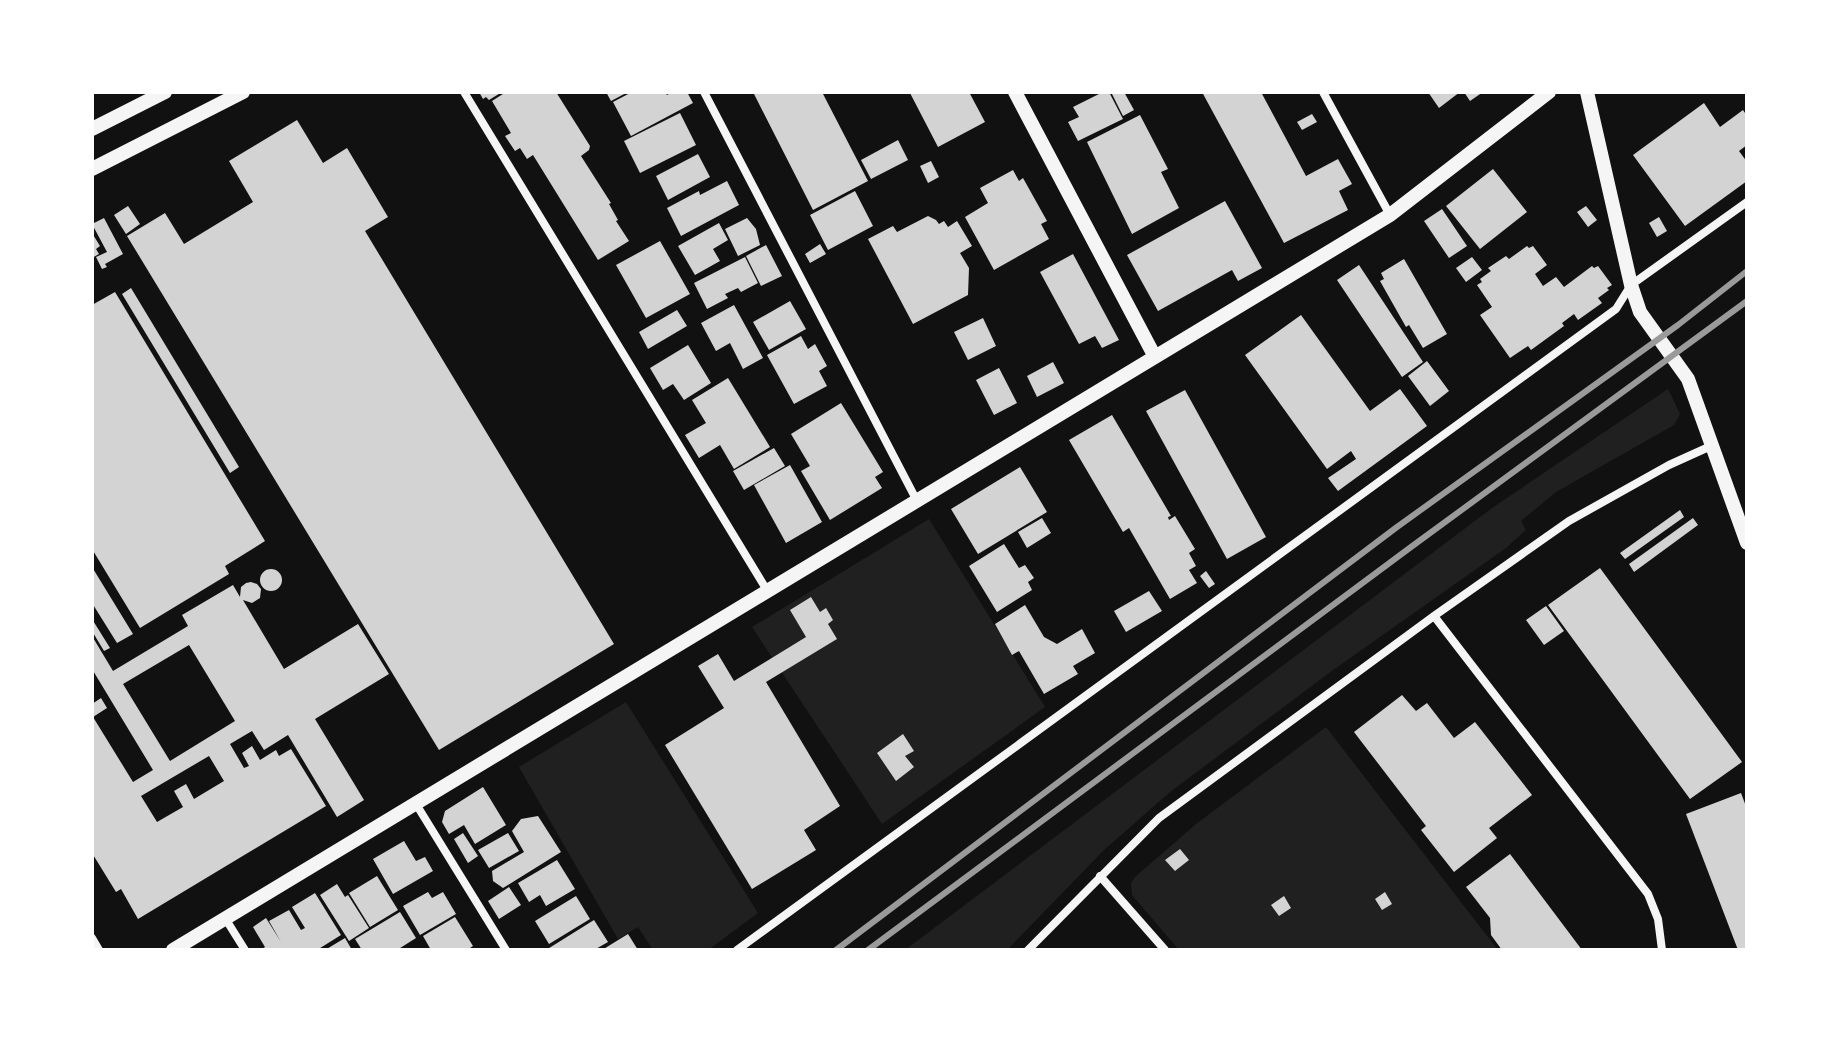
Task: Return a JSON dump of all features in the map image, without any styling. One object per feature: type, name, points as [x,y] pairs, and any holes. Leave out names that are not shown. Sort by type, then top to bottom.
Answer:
[{"type":"street","points":[[92,129],[165,92]]},
{"type":"street","points":[[92,169],[243,92]]},
{"type":"street","points":[[464,92],[768,592]]},
{"type":"street","points":[[704,92],[917,501]]},
{"type":"street","points":[[1015,92],[1155,357]]},
{"type":"street","points":[[1323,92],[1390,215]]},
{"type":"street","points":[[173,950],[1390,215],[1549,92]]},
{"type":"street","points":[[1587,92],[1631,285],[1640,312],[1688,379],[1747,543]]},
{"type":"street","points":[[737,950],[1616,309],[1631,285],[1747,202]]},
{"type":"street","points":[[1028,950],[1159,818],[1569,521],[1669,465],[1711,446]]},
{"type":"street","points":[[1434,616],[1648,894],[1658,919],[1662,950]]},
{"type":"street","points":[[416,804],[506,950]]},
{"type":"street","points":[[1100,876],[1165,950]]},
{"type":"street","points":[[225,918],[245,950]]},
{"type":"street","points":[[92,938],[99,950]]},
{"type":"shaded area","points":[[1668,389],[1680,414],[1674,425],[1556,492],[1521,521],[1526,530],[1506,548],[1329,673],[1170,792],[1104,850],[1007,950],[905,950],[1492,508]]},
{"type":"shaded area","points":[[929,519],[1045,707],[882,824],[752,627]]},
{"type":"shaded area","points":[[626,702],[758,913],[708,950],[653,950],[638,927],[618,939],[519,767]]},
{"type":"shaded area","points":[[1326,727],[1498,950],[1179,950],[1132,895],[1131,883],[1135,877],[1196,824]]},
{"type":"building","points":[[479,92],[502,92],[489,100],[486,97],[483,99]]},
{"type":"building","points":[[506,92],[556,92],[590,146],[581,156],[611,203],[616,221],[629,241],[598,260],[533,155],[527,159],[520,148],[515,151],[505,136],[511,133],[492,101]]},
{"type":"building","points":[[606,92],[628,92],[611,101]]},
{"type":"building","points":[[632,92],[665,92],[667,95],[687,92],[693,103],[631,136],[613,102]]},
{"type":"building","points":[[753,92],[822,92],[868,181],[813,210]]},
{"type":"building","points":[[912,92],[969,92],[985,122],[938,147]]},
{"type":"building","points":[[1109,92],[1123,119],[1078,141],[1068,122],[1079,117],[1073,107]]},
{"type":"building","points":[[1111,92],[1124,92],[1134,110],[1123,116]]},
{"type":"building","points":[[1202,92],[1261,92],[1306,176],[1338,159],[1352,184],[1339,191],[1348,210],[1284,243]]},
{"type":"building","points":[[1428,92],[1460,92],[1439,108]]},
{"type":"building","points":[[1464,92],[1483,92],[1470,101]]},
{"type":"building","points":[[1704,103],[1720,127],[1743,110],[1747,116],[1747,145],[1739,151],[1747,162],[1747,181],[1685,226],[1633,155]]},
{"type":"building","points":[[680,113],[696,145],[640,173],[624,141]]},
{"type":"building","points":[[1312,114],[1317,122],[1302,130],[1297,122]]},
{"type":"building","points":[[1140,115],[1168,169],[1161,172],[1179,208],[1132,234],[1087,142]]},
{"type":"building","points":[[297,120],[323,163],[347,148],[388,217],[365,231],[614,644],[439,750],[127,236],[165,213],[184,244],[253,202],[229,161]]},
{"type":"building","points":[[898,140],[908,160],[871,179],[861,160]]},
{"type":"building","points":[[698,154],[710,177],[668,200],[656,176]]},
{"type":"building","points":[[931,161],[939,177],[928,183],[920,166]]},
{"type":"building","points":[[1493,169],[1527,212],[1480,249],[1446,206]]},
{"type":"building","points":[[1013,170],[1019,181],[1023,178],[1047,221],[1041,224],[1049,239],[994,270],[965,217],[988,203],[980,188]]},
{"type":"building","points":[[727,181],[739,205],[681,236],[667,208]]},
{"type":"building","points":[[855,191],[873,226],[828,250],[810,215]]},
{"type":"building","points":[[1225,201],[1262,268],[1238,281],[1232,270],[1158,311],[1127,255]]},
{"type":"building","points":[[128,206],[140,224],[126,234],[114,215]]},
{"type":"building","points":[[1586,206],[1597,220],[1588,227],[1577,212]]},
{"type":"building","points":[[1442,209],[1467,246],[1449,258],[1424,221]]},
{"type":"building","points":[[928,216],[939,224],[944,221],[948,227],[957,221],[972,246],[960,253],[969,268],[968,295],[913,324],[868,239],[893,226],[897,232]]},
{"type":"building","points":[[1659,217],[1667,231],[1657,237],[1649,223]]},
{"type":"building","points":[[104,218],[123,254],[102,269],[96,257],[107,252],[92,224]]},
{"type":"building","points":[[747,218],[756,229],[760,245],[738,256],[725,229]]},
{"type":"building","points":[[719,223],[728,240],[713,249],[720,261],[695,275],[678,246]]},
{"type":"building","points":[[92,233],[100,246],[96,249],[99,254],[92,258]]},
{"type":"building","points":[[660,241],[690,294],[646,318],[616,265]]},
{"type":"building","points":[[820,244],[826,254],[810,263],[805,254]]},
{"type":"building","points":[[766,245],[782,276],[761,286],[746,256]]},
{"type":"building","points":[[1527,246],[1533,246],[1547,265],[1535,274],[1543,286],[1556,277],[1564,287],[1592,266],[1598,266],[1612,285],[1598,298],[1602,303],[1578,320],[1574,314],[1562,323],[1564,326],[1531,350],[1528,346],[1510,358],[1480,315],[1492,307],[1477,285],[1491,271],[1488,268],[1506,256],[1509,259]]},
{"type":"building","points":[[1073,254],[1119,340],[1102,348],[1095,336],[1079,344],[1040,272]]},
{"type":"building","points":[[745,257],[758,283],[741,292],[738,288],[725,294],[728,298],[707,309],[694,283]]},
{"type":"building","points":[[1472,257],[1482,270],[1466,282],[1456,268]]},
{"type":"building","points":[[1404,259],[1447,334],[1423,348],[1409,325],[1406,327],[1380,281],[1384,279],[1381,273]]},
{"type":"building","points":[[1359,265],[1423,362],[1402,377],[1337,280]]},
{"type":"building","points":[[131,288],[239,467],[230,473],[122,294]]},
{"type":"building","points":[[115,292],[265,541],[225,566],[229,574],[140,628],[92,549],[92,305]]},
{"type":"building","points":[[790,301],[806,329],[769,350],[753,322]]},
{"type":"building","points":[[734,305],[763,358],[743,369],[730,343],[716,351],[701,323]]},
{"type":"building","points":[[677,310],[687,326],[648,349],[639,332]]},
{"type":"building","points":[[1301,315],[1370,411],[1400,389],[1427,426],[1338,491],[1328,478],[1356,459],[1351,451],[1327,469],[1245,355]]},
{"type":"building","points":[[983,318],[996,346],[968,360],[954,332]]},
{"type":"building","points":[[801,336],[808,349],[815,344],[827,366],[819,371],[827,386],[794,404],[767,355]]},
{"type":"building","points":[[688,345],[711,383],[684,400],[673,384],[663,390],[650,368]]},
{"type":"building","points":[[1427,361],[1449,391],[1430,406],[1408,376]]},
{"type":"building","points":[[1053,362],[1064,383],[1037,397],[1027,376]]},
{"type":"building","points":[[999,368],[1017,403],[994,415],[976,380]]},
{"type":"building","points":[[728,378],[770,447],[734,469],[720,445],[699,458],[685,435],[706,423],[692,400]]},
{"type":"building","points":[[1185,390],[1266,537],[1227,559],[1146,411]]},
{"type":"building","points":[[841,403],[883,472],[875,477],[882,488],[830,520],[801,471],[810,466],[791,434]]},
{"type":"building","points":[[1112,415],[1171,516],[1169,520],[1175,516],[1195,549],[1189,553],[1196,566],[1189,570],[1197,583],[1170,599],[1129,528],[1123,532],[1069,440]]},
{"type":"building","points":[[774,448],[785,466],[744,490],[733,471]]},
{"type":"building","points":[[790,465],[822,522],[786,543],[754,485]]},
{"type":"building","points":[[1020,467],[1047,512],[978,554],[951,509]]},
{"type":"building","points":[[1680,510],[1684,517],[1625,559],[1620,553]]},
{"type":"building","points":[[1042,518],[1051,533],[1027,548],[1018,532]]},
{"type":"building","points":[[1693,518],[1698,525],[1634,572],[1629,564]]},
{"type":"building","points":[[1004,544],[1019,568],[1025,565],[1034,578],[1028,582],[1032,590],[997,612],[969,566]]},
{"type":"building","points":[[92,567],[133,634],[117,643],[92,603]]},
{"type":"building","points":[[1600,568],[1742,762],[1690,799],[1548,605]]},
{"type":"building","points":[[271,569],[279,572],[282,580],[279,588],[271,591],[263,588],[260,580],[263,572]]},
{"type":"building","points":[[1206,571],[1215,584],[1209,588],[1200,576]]},
{"type":"building","points":[[246,583],[257,584],[261,589],[260,598],[252,603],[243,600],[284,669],[358,624],[389,674],[315,719],[364,800],[337,817],[288,735],[264,750],[252,731],[230,744],[244,768],[249,766],[242,753],[252,746],[260,760],[276,750],[279,756],[291,749],[326,806],[138,919],[121,889],[116,892],[92,853],[92,704],[101,698],[107,708],[93,717],[133,782],[153,770],[92,669],[92,636],[113,671],[188,626],[182,615],[233,585],[240,597],[241,587]],"holes":[[[189,645],[235,721],[170,761],[123,684]],[[209,756],[224,781],[194,799],[186,784],[174,791],[183,807],[157,822],[141,796]]]},
{"type":"building","points":[[1149,591],[1162,611],[1126,632],[1114,611]]},
{"type":"building","points":[[811,597],[820,612],[826,608],[833,620],[828,624],[837,639],[766,682],[840,806],[804,830],[816,850],[752,889],[665,745],[724,708],[698,666],[718,654],[734,681],[806,637],[790,610]]},
{"type":"building","points":[[1025,605],[1044,637],[1057,644],[1082,629],[1095,653],[1073,666],[1078,674],[1044,694],[1019,651],[1012,655],[995,624]]},
{"type":"building","points":[[1546,606],[1564,631],[1544,645],[1526,620]]},
{"type":"building","points":[[92,619],[110,648],[104,651],[92,631]]},
{"type":"building","points":[[1402,695],[1416,711],[1427,703],[1454,738],[1475,722],[1532,795],[1489,828],[1497,838],[1454,872],[1421,830],[1426,826],[1354,732]]},
{"type":"building","points":[[903,734],[914,751],[905,756],[914,767],[896,781],[877,753]]},
{"type":"building","points":[[483,787],[506,825],[475,844],[464,825],[449,834],[442,822],[445,811]]},
{"type":"building","points":[[1741,793],[1747,809],[1747,950],[1738,950],[1686,814]]},
{"type":"building","points":[[538,816],[561,852],[503,888],[493,881],[492,871],[524,852],[512,831],[521,819]]},
{"type":"building","points":[[463,833],[478,856],[468,863],[454,839]]},
{"type":"building","points":[[508,833],[519,851],[489,868],[478,850]]},
{"type":"building","points":[[404,841],[416,861],[425,857],[433,871],[393,894],[373,859]]},
{"type":"building","points":[[1180,849],[1189,860],[1175,871],[1165,860]]},
{"type":"building","points":[[1510,854],[1582,950],[1502,950],[1491,935],[1490,918],[1466,887]]},
{"type":"building","points":[[557,860],[575,889],[546,906],[540,895],[529,902],[518,883]]},
{"type":"building","points":[[377,876],[398,910],[370,927],[349,893]]},
{"type":"building","points":[[337,884],[345,897],[348,895],[369,928],[349,941],[320,895]]},
{"type":"building","points":[[509,887],[521,905],[499,919],[488,901]]},
{"type":"building","points":[[428,892],[432,898],[443,892],[456,914],[420,935],[403,906]]},
{"type":"building","points":[[1385,892],[1392,904],[1382,910],[1375,899]]},
{"type":"building","points":[[315,893],[341,935],[317,950],[261,950],[265,947],[253,927],[266,918],[281,942],[269,921],[289,910],[301,930],[305,928],[292,907]]},
{"type":"building","points":[[576,896],[590,919],[549,944],[535,921]]},
{"type":"building","points":[[1284,896],[1291,908],[1279,916],[1271,905]]},
{"type":"building","points":[[400,912],[416,938],[397,950],[362,950],[355,939]]},
{"type":"building","points":[[455,917],[473,946],[467,950],[431,950],[423,936]]},
{"type":"building","points":[[594,920],[608,942],[594,950],[546,950]]},
{"type":"building","points":[[628,934],[638,950],[602,950]]},
{"type":"building","points":[[345,938],[352,950],[325,950]]},
{"type":"railway","points":[[836,950],[1397,527],[1678,325],[1747,271]]},
{"type":"railway","points":[[868,950],[1747,301]]}]
